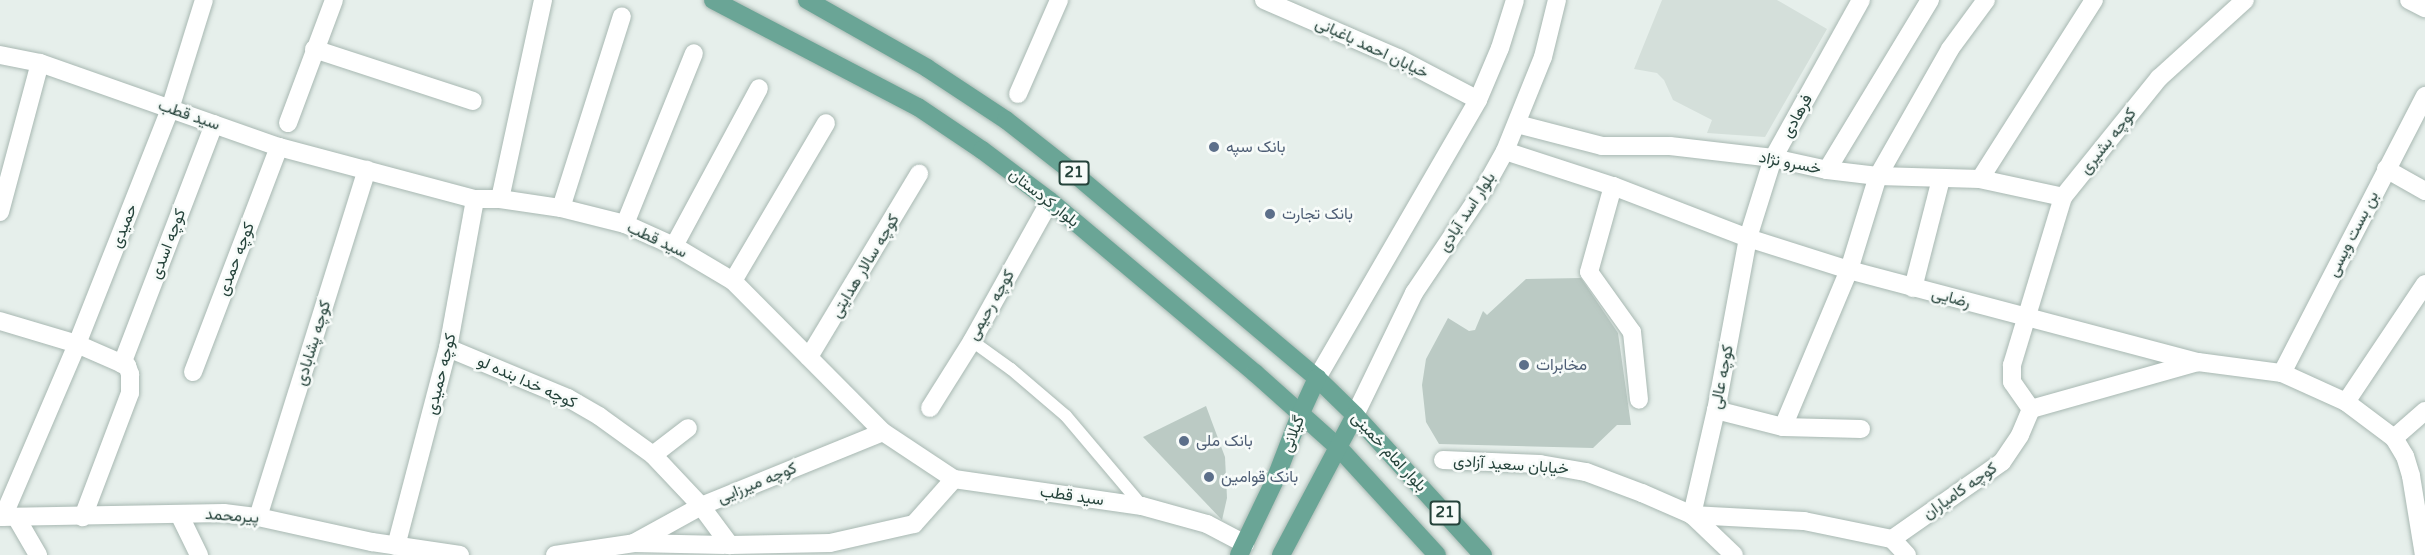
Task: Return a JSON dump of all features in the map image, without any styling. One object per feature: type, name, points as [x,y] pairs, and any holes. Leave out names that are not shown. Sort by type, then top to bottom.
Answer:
[{"type":"main road","name":"بلوار کردستان","points":[[713,0],[918,107],[982,150],[1050,201],[1255,373],[1339,448]]},
{"type":"main road","name":"21","points":[[807,0],[927,68],[1006,120],[1071,171],[1317,378]]},
{"type":"main road","name":"بلوار امام خمینی","points":[[1317,378],[1355,415],[1483,555]]},
{"type":"main road","name":"گیلانی","points":[[1242,549],[1275,480],[1317,378]]},
{"type":"main road","points":[[1281,555],[1355,415]]},
{"type":"main road","name":"بلوار امام خمینی","points":[[1339,448],[1437,555]]},
{"type":"street","name":"حمیدی","points":[[6,517],[170,109],[204,0]]},
{"type":"street","points":[[288,123],[334,0]]},
{"type":"street","points":[[500,199],[543,0]]},
{"type":"street","points":[[1018,94],[1059,0]]},
{"type":"street","name":"خیابان احمد باغبانی","points":[[1264,0],[1398,58],[1478,100]]},
{"type":"street","points":[[1317,378],[1478,100],[1500,48],[1515,0]]},
{"type":"street","name":"بلوار اسد آبادی","points":[[1355,415],[1414,293],[1485,187],[1505,151],[1543,57],[1557,0]]},
{"type":"street","name":"فرهادی","points":[[1748,238],[1773,158],[1861,0]]},
{"type":"street","points":[[1827,170],[1930,0]]},
{"type":"street","points":[[1783,427],[1849,270],[1878,176],[1950,49],[1986,0]]},
{"type":"street","points":[[1980,178],[2094,0]]},
{"type":"street","name":"کوچه بشیری","points":[[2031,409],[2012,382],[2012,364],[2028,318],[2063,197],[2159,78],[2245,0]]},
{"type":"street","points":[[2409,0],[2425,8]]},
{"type":"street","points":[[561,208],[622,16]]},
{"type":"street","points":[[314,49],[473,101]]},
{"type":"street","points":[[625,224],[694,53]]},
{"type":"street","name":"سید قطب","points":[[0,55],[40,63],[279,147],[475,199],[500,199],[561,208],[625,224],[674,246],[733,281],[883,432],[954,479],[1142,506],[1208,524],[1242,549]]},
{"type":"street","points":[[0,212],[40,63]]},
{"type":"street","points":[[674,246],[759,88]]},
{"type":"street","name":"بن بست ویسی","points":[[2282,374],[2425,96]]},
{"type":"street","points":[[733,281],[826,123]]},
{"type":"street","name":"کوچه اسدی","points":[[123,364],[214,124]]},
{"type":"street","name":"خسرو نژاد","points":[[1517,124],[1602,146],[1670,146],[1773,158],[1827,170],[1878,176],[1980,178],[2063,197]]},
{"type":"street","name":"کوچه حمدی","points":[[193,372],[279,147]]},
{"type":"street","name":"رضایی","points":[[1505,151],[1612,186],[1748,238],[1849,270],[2198,362],[2282,374],[2346,402],[2394,438]]},
{"type":"street","points":[[2386,169],[2425,191]]},
{"type":"street","name":"کوچه پشابادی","points":[[258,517],[367,170]]},
{"type":"street","name":"کوچه سالار هدایتی","points":[[809,357],[919,174]]},
{"type":"street","points":[[1913,288],[1941,179]]},
{"type":"street","points":[[1612,186],[1589,272],[1632,332],[1639,400]]},
{"type":"street","name":"کوچه حمیدی","points":[[396,546],[448,348],[475,199]]},
{"type":"street","name":"کوچه رحیمی","points":[[930,408],[972,341],[1050,201]]},
{"type":"street","name":"کوچه عالی","points":[[1692,515],[1716,410],[1748,238]]},
{"type":"street","points":[[2346,402],[2425,284]]},
{"type":"street","points":[[0,321],[77,344],[127,366],[130,374],[130,393],[83,517]]},
{"type":"street","name":"کوچه خدا بنده لو","points":[[448,348],[568,398],[653,455],[701,506],[730,545]]},
{"type":"street","points":[[2031,409],[2198,362]]},
{"type":"street","name":"کوچه کامیاران","points":[[1892,539],[2002,462],[2020,435],[2031,409]]},
{"type":"street","points":[[1716,410],[1783,427],[1861,429]]},
{"type":"street","points":[[2424,555],[2411,476],[2405,456],[2394,438],[2425,411]]},
{"type":"street","points":[[653,455],[688,428]]},
{"type":"street","name":"کوچه میرزایی","points":[[634,543],[701,506],[883,432]]},
{"type":"street","name":"خیابان سعید آزادی","points":[[1443,460],[1540,464],[1586,472],[1692,515],[1734,555]]},
{"type":"street","points":[[555,555],[634,543],[823,549],[914,525],[954,479]]},
{"type":"street","name":"پیرمحمد","points":[[6,517],[224,513],[258,517],[372,549],[396,546],[460,555]]},
{"type":"street","points":[[179,514],[199,555]]},
{"type":"street","points":[[1692,515],[1804,521],[1892,539],[1907,555]]},
{"type":"street","points":[[6,517],[38,555]]},
{"type":"lane","points":[[972,341],[1011,369],[1066,417],[1142,506]]},
{"type":"shaded area","points":[[1662,0],[1777,0],[1827,29],[1765,137],[1707,133],[1712,120],[1673,100],[1664,80],[1657,73],[1634,69]]},
{"type":"building","name":"مخابرات","points":[[1581,278],[1618,333],[1631,425],[1617,425],[1593,448],[1439,444],[1426,422],[1422,385],[1426,359],[1448,318],[1469,331],[1475,330],[1483,311],[1487,315],[1526,279]]},
{"type":"building","name":"بانک ملی","points":[[1206,406],[1225,457],[1227,498],[1222,520],[1143,437]]},
{"type":"place","name":"بانک سپه","points":[[1214,147]]},
{"type":"place","name":"بانک تجارت","points":[[1270,214]]},
{"type":"place","name":"مخابرات","points":[[1524,365]]},
{"type":"place","name":"بانک ملی","points":[[1184,441]]},
{"type":"place","name":"بانک قوامین","points":[[1209,477]]}]
